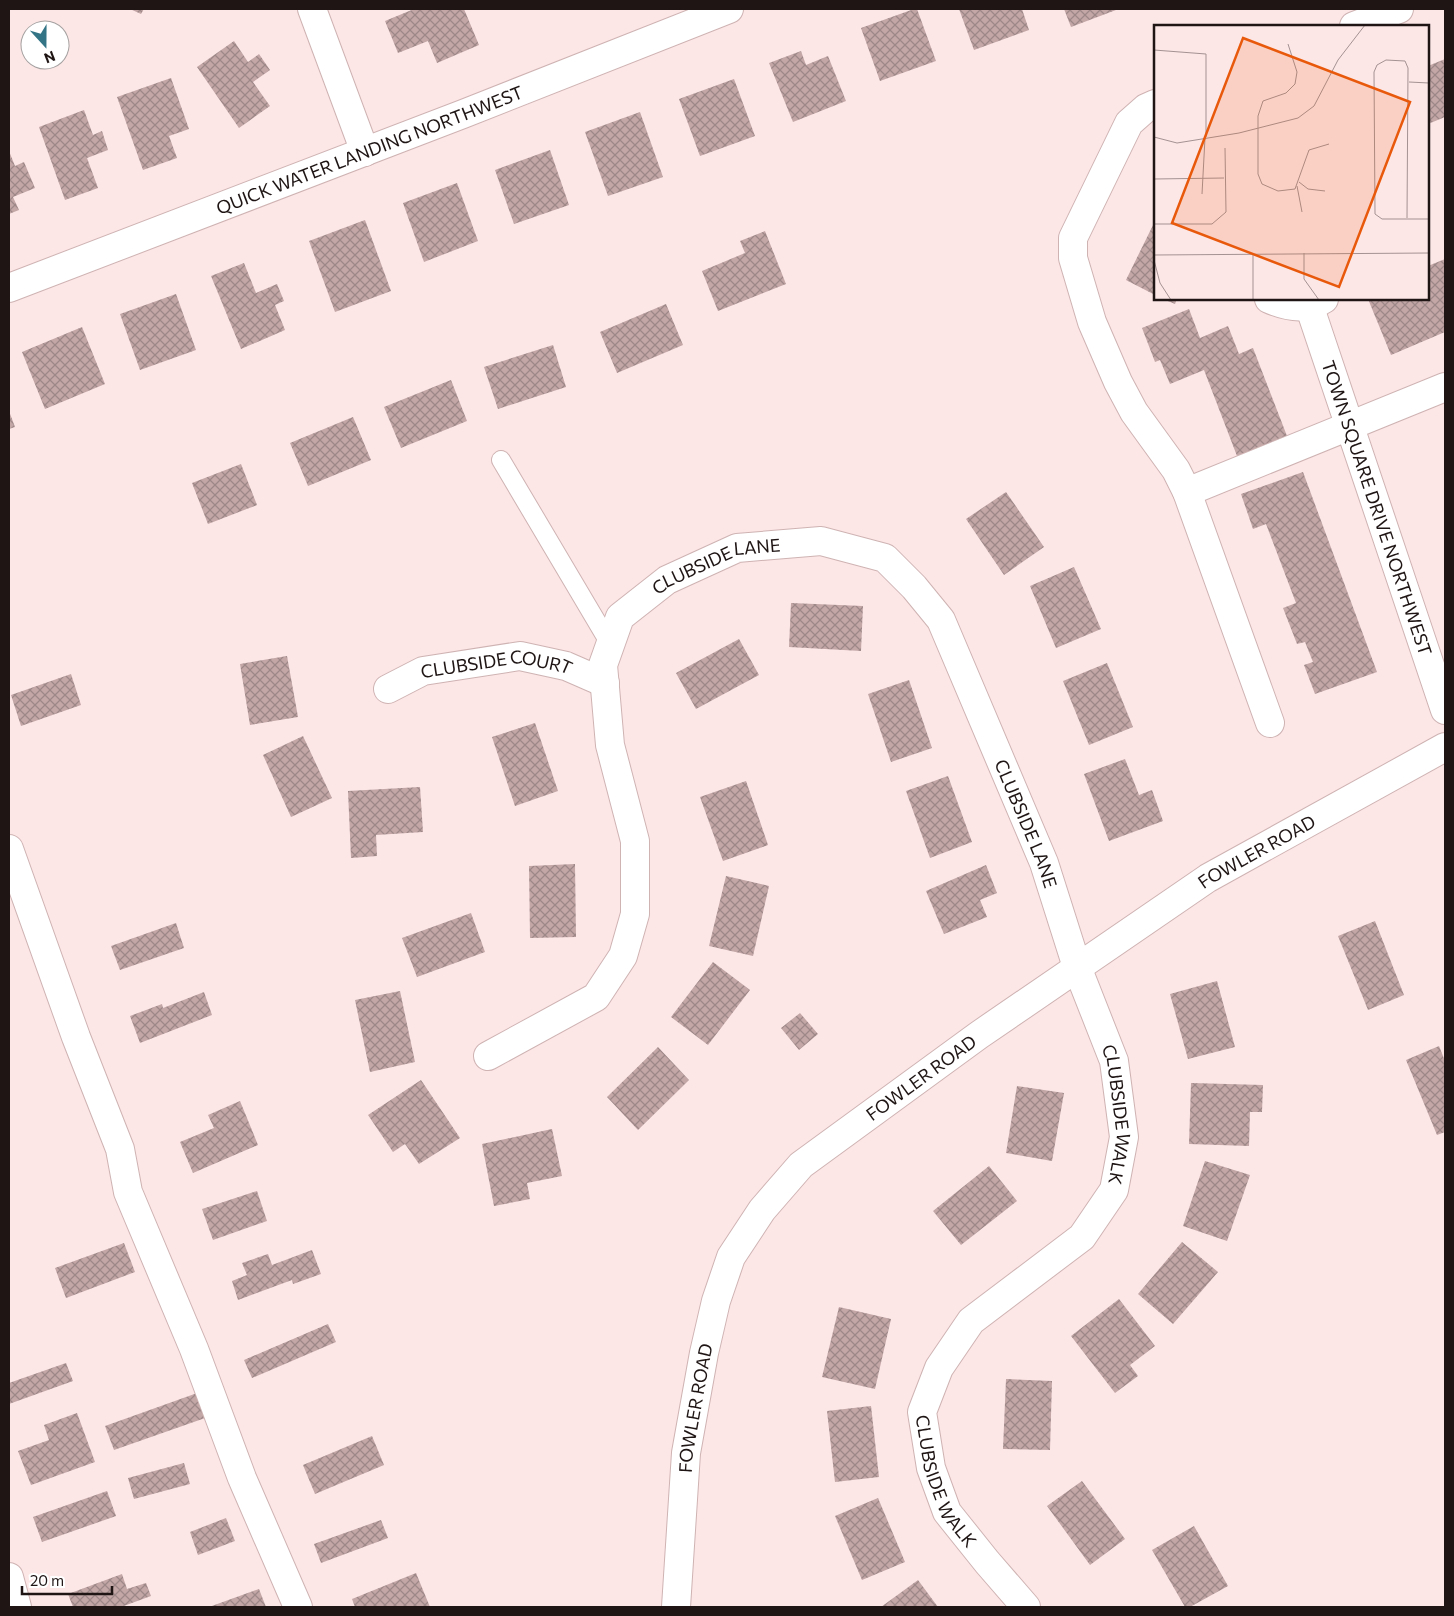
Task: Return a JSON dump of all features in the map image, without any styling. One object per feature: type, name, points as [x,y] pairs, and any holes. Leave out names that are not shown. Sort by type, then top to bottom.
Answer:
[{"type":"street","points":[[312,9],[365,152]]},
{"type":"street","name":"QUICK WATER LANDING NORTHWEST","points":[[9,288],[365,152],[729,9]]},
{"type":"street","points":[[1357,25],[1398,9]]},
{"type":"street","points":[[1154,104],[1146,108],[1129,123],[1073,238],[1073,258],[1092,322],[1118,382],[1134,412],[1176,470],[1187,492],[1270,723]]},
{"type":"street","name":"TOWN SQUARE DRIVE NORTHWEST","points":[[1271,300],[1286,306],[1304,307],[1317,302],[1350,426],[1445,710]]},
{"type":"street","points":[[1187,492],[1445,388]]},
{"type":"street","name":"CLUBSIDE LANE","points":[[488,1056],[596,997],[623,956],[635,914],[635,841],[610,745],[604,665],[620,617],[667,580],[737,548],[821,541],[885,558],[914,587],[941,620],[1044,864],[1077,967]]},
{"type":"street","name":"CLUBSIDE COURT","points":[[388,689],[423,671],[520,656],[566,666],[605,683]]},
{"type":"street","name":"FOWLER ROAD","points":[[676,1607],[686,1453],[704,1353],[716,1301],[731,1257],[762,1210],[801,1165],[979,1036],[1208,878],[1445,750]]},
{"type":"street","points":[[9,849],[76,1037],[120,1149],[128,1192],[194,1349],[242,1478],[298,1607]]},
{"type":"street","name":"CLUBSIDE WALK","points":[[1026,1607],[947,1512],[931,1468],[922,1412],[939,1368],[971,1321],[1082,1237],[1114,1190],[1124,1137],[1114,1061],[1077,967]]},
{"type":"street","points":[[9,1577],[17,1607]]},
{"type":"lane","points":[[501,460],[610,644]]},
{"type":"building","points":[[130,9],[144,9],[141,14]]},
{"type":"building","points":[[414,9],[464,9],[479,45],[437,63],[428,41],[398,53],[385,21]]},
{"type":"building","points":[[917,9],[936,61],[880,81],[861,28]]},
{"type":"building","points":[[959,9],[1022,9],[1029,30],[974,50]]},
{"type":"building","points":[[1064,9],[1116,9],[1116,10],[1071,27]]},
{"type":"building","points":[[234,41],[248,62],[259,54],[270,70],[253,82],[270,106],[239,128],[197,67]]},
{"type":"building","points":[[801,51],[806,65],[828,56],[846,101],[793,122],[769,63]]},
{"type":"building","points":[[1445,59],[1445,117],[1429,124],[1429,66]]},
{"type":"building","points":[[171,78],[189,129],[169,136],[177,158],[143,170],[117,97]]},
{"type":"building","points":[[734,79],[755,136],[700,156],[679,99]]},
{"type":"building","points":[[84,110],[93,135],[102,131],[108,150],[87,158],[98,188],[65,200],[39,127]]},
{"type":"building","points":[[640,112],[663,177],[608,196],[585,132]]},
{"type":"building","points":[[550,150],[569,205],[514,224],[495,170]]},
{"type":"building","points":[[9,151],[15,166],[24,162],[35,188],[13,197],[19,210],[9,214]]},
{"type":"building","points":[[457,183],[478,241],[424,262],[403,203]]},
{"type":"building","points":[[365,220],[391,291],[335,312],[309,241]]},
{"type":"building","points":[[1154,223],[1154,294],[1126,280]]},
{"type":"building","points":[[765,231],[786,284],[718,311],[702,271],[745,253],[740,241]]},
{"type":"building","points":[[1445,259],[1445,332],[1391,355],[1368,300],[1429,300],[1429,266]]},
{"type":"building","points":[[244,263],[256,293],[277,284],[284,301],[275,305],[285,330],[241,349],[211,276]]},
{"type":"building","points":[[176,294],[196,350],[140,370],[120,314]]},
{"type":"building","points":[[1165,300],[1177,300],[1175,304]]},
{"type":"building","points":[[666,304],[683,345],[617,373],[600,332]]},
{"type":"building","points":[[1189,309],[1200,338],[1228,326],[1239,354],[1253,348],[1287,436],[1237,456],[1204,370],[1170,384],[1160,360],[1155,362],[1142,328]]},
{"type":"building","points":[[82,327],[105,384],[45,409],[22,352]]},
{"type":"building","points":[[553,345],[566,387],[498,409],[484,367]]},
{"type":"building","points":[[451,380],[467,421],[401,448],[384,407]]},
{"type":"building","points":[[9,411],[15,427],[9,429]]},
{"type":"building","points":[[353,417],[371,460],[308,486],[290,443]]},
{"type":"building","points":[[241,464],[257,505],[208,524],[192,483]]},
{"type":"building","points":[[1303,472],[1377,672],[1315,694],[1304,665],[1313,662],[1305,642],[1297,644],[1283,608],[1296,603],[1266,524],[1253,529],[1241,494]]},
{"type":"building","points":[[1006,492],[1044,547],[1004,575],[966,519]]},
{"type":"building","points":[[1074,567],[1101,629],[1056,648],[1030,586]]},
{"type":"building","points":[[791,603],[863,606],[861,651],[789,647]]},
{"type":"building","points":[[739,639],[759,675],[696,709],[676,673]]},
{"type":"building","points":[[287,656],[298,717],[250,725],[240,664]]},
{"type":"building","points":[[1107,663],[1133,727],[1089,745],[1063,681]]},
{"type":"building","points":[[71,674],[81,705],[21,726],[11,695]]},
{"type":"building","points":[[909,680],[932,748],[891,762],[868,694]]},
{"type":"building","points":[[535,723],[558,791],[515,806],[492,737]]},
{"type":"building","points":[[303,736],[332,798],[291,817],[263,755]]},
{"type":"building","points":[[1125,759],[1139,795],[1152,790],[1163,821],[1109,841],[1084,774]]},
{"type":"building","points":[[948,776],[972,842],[930,858],[906,791]]},
{"type":"building","points":[[746,781],[768,845],[723,861],[700,797]]},
{"type":"building","points":[[420,787],[423,832],[376,835],[377,856],[351,858],[348,791]]},
{"type":"building","points":[[575,864],[576,937],[530,938],[529,866]]},
{"type":"building","points":[[986,865],[997,893],[980,900],[987,917],[944,934],[926,891]]},
{"type":"building","points":[[726,876],[769,886],[753,956],[709,946]]},
{"type":"building","points":[[471,913],[485,952],[417,977],[402,938]]},
{"type":"building","points":[[1375,921],[1404,995],[1368,1010],[1338,936]]},
{"type":"building","points":[[176,923],[184,948],[120,970],[111,946]]},
{"type":"building","points":[[713,962],[750,990],[708,1045],[671,1017]]},
{"type":"building","points":[[1217,981],[1235,1047],[1188,1059],[1170,994]]},
{"type":"building","points":[[400,991],[415,1062],[370,1072],[355,1000]]},
{"type":"building","points":[[204,992],[212,1015],[140,1043],[130,1016],[162,1004],[163,1008]]},
{"type":"building","points":[[800,1013],[818,1034],[799,1050],[781,1028]]},
{"type":"building","points":[[1439,1046],[1445,1061],[1445,1132],[1437,1135],[1406,1060]]},
{"type":"building","points":[[658,1047],[689,1080],[638,1130],[607,1097]]},
{"type":"building","points":[[421,1080],[460,1138],[419,1164],[405,1144],[393,1152],[368,1115]]},
{"type":"building","points":[[1191,1083],[1263,1085],[1262,1112],[1250,1112],[1249,1146],[1189,1144]]},
{"type":"building","points":[[1017,1086],[1064,1093],[1052,1161],[1006,1153]]},
{"type":"building","points":[[240,1101],[258,1145],[193,1173],[180,1142],[214,1128],[208,1115]]},
{"type":"building","points":[[552,1129],[562,1176],[527,1183],[530,1199],[494,1206],[482,1144]]},
{"type":"building","points":[[1205,1161],[1250,1175],[1227,1241],[1183,1226]]},
{"type":"building","points":[[989,1166],[1017,1201],[961,1245],[933,1211]]},
{"type":"building","points":[[257,1191],[267,1221],[213,1240],[202,1209]]},
{"type":"building","points":[[1182,1242],[1218,1272],[1173,1324],[1138,1294]]},
{"type":"building","points":[[124,1243],[135,1272],[66,1298],[55,1268]]},
{"type":"building","points":[[312,1250],[321,1274],[293,1284],[292,1280],[238,1300],[232,1281],[247,1275],[242,1263],[268,1254],[272,1265]]},
{"type":"building","points":[[1119,1299],[1155,1346],[1130,1365],[1138,1376],[1115,1393],[1071,1336]]},
{"type":"building","points":[[839,1307],[891,1319],[875,1389],[822,1377]]},
{"type":"building","points":[[328,1324],[336,1342],[252,1378],[244,1360]]},
{"type":"building","points":[[66,1363],[73,1381],[9,1404],[9,1383]]},
{"type":"building","points":[[1006,1379],[1052,1381],[1050,1450],[1003,1449]]},
{"type":"building","points":[[200,1392],[208,1417],[114,1450],[105,1426]]},
{"type":"building","points":[[871,1406],[879,1477],[835,1482],[827,1411]]},
{"type":"building","points":[[77,1413],[95,1462],[31,1485],[18,1451],[49,1440],[44,1425]]},
{"type":"building","points":[[372,1436],[384,1465],[315,1494],[303,1465]]},
{"type":"building","points":[[184,1463],[190,1484],[134,1499],[128,1478]]},
{"type":"building","points":[[1082,1481],[1125,1539],[1090,1565],[1047,1506]]},
{"type":"building","points":[[107,1491],[116,1516],[42,1542],[33,1517]]},
{"type":"building","points":[[878,1498],[905,1562],[862,1580],[835,1516]]},
{"type":"building","points":[[226,1518],[235,1541],[198,1555],[190,1532]]},
{"type":"building","points":[[381,1520],[388,1538],[321,1563],[314,1544]]},
{"type":"building","points":[[1194,1526],[1228,1586],[1190,1607],[1185,1607],[1152,1550]]},
{"type":"building","points":[[416,1573],[430,1607],[355,1607],[352,1599]]},
{"type":"building","points":[[122,1574],[127,1589],[146,1583],[151,1596],[121,1607],[73,1607],[68,1594]]},
{"type":"building","points":[[918,1580],[938,1607],[881,1607]]},
{"type":"building","points":[[259,1589],[266,1607],[209,1607]]}]
